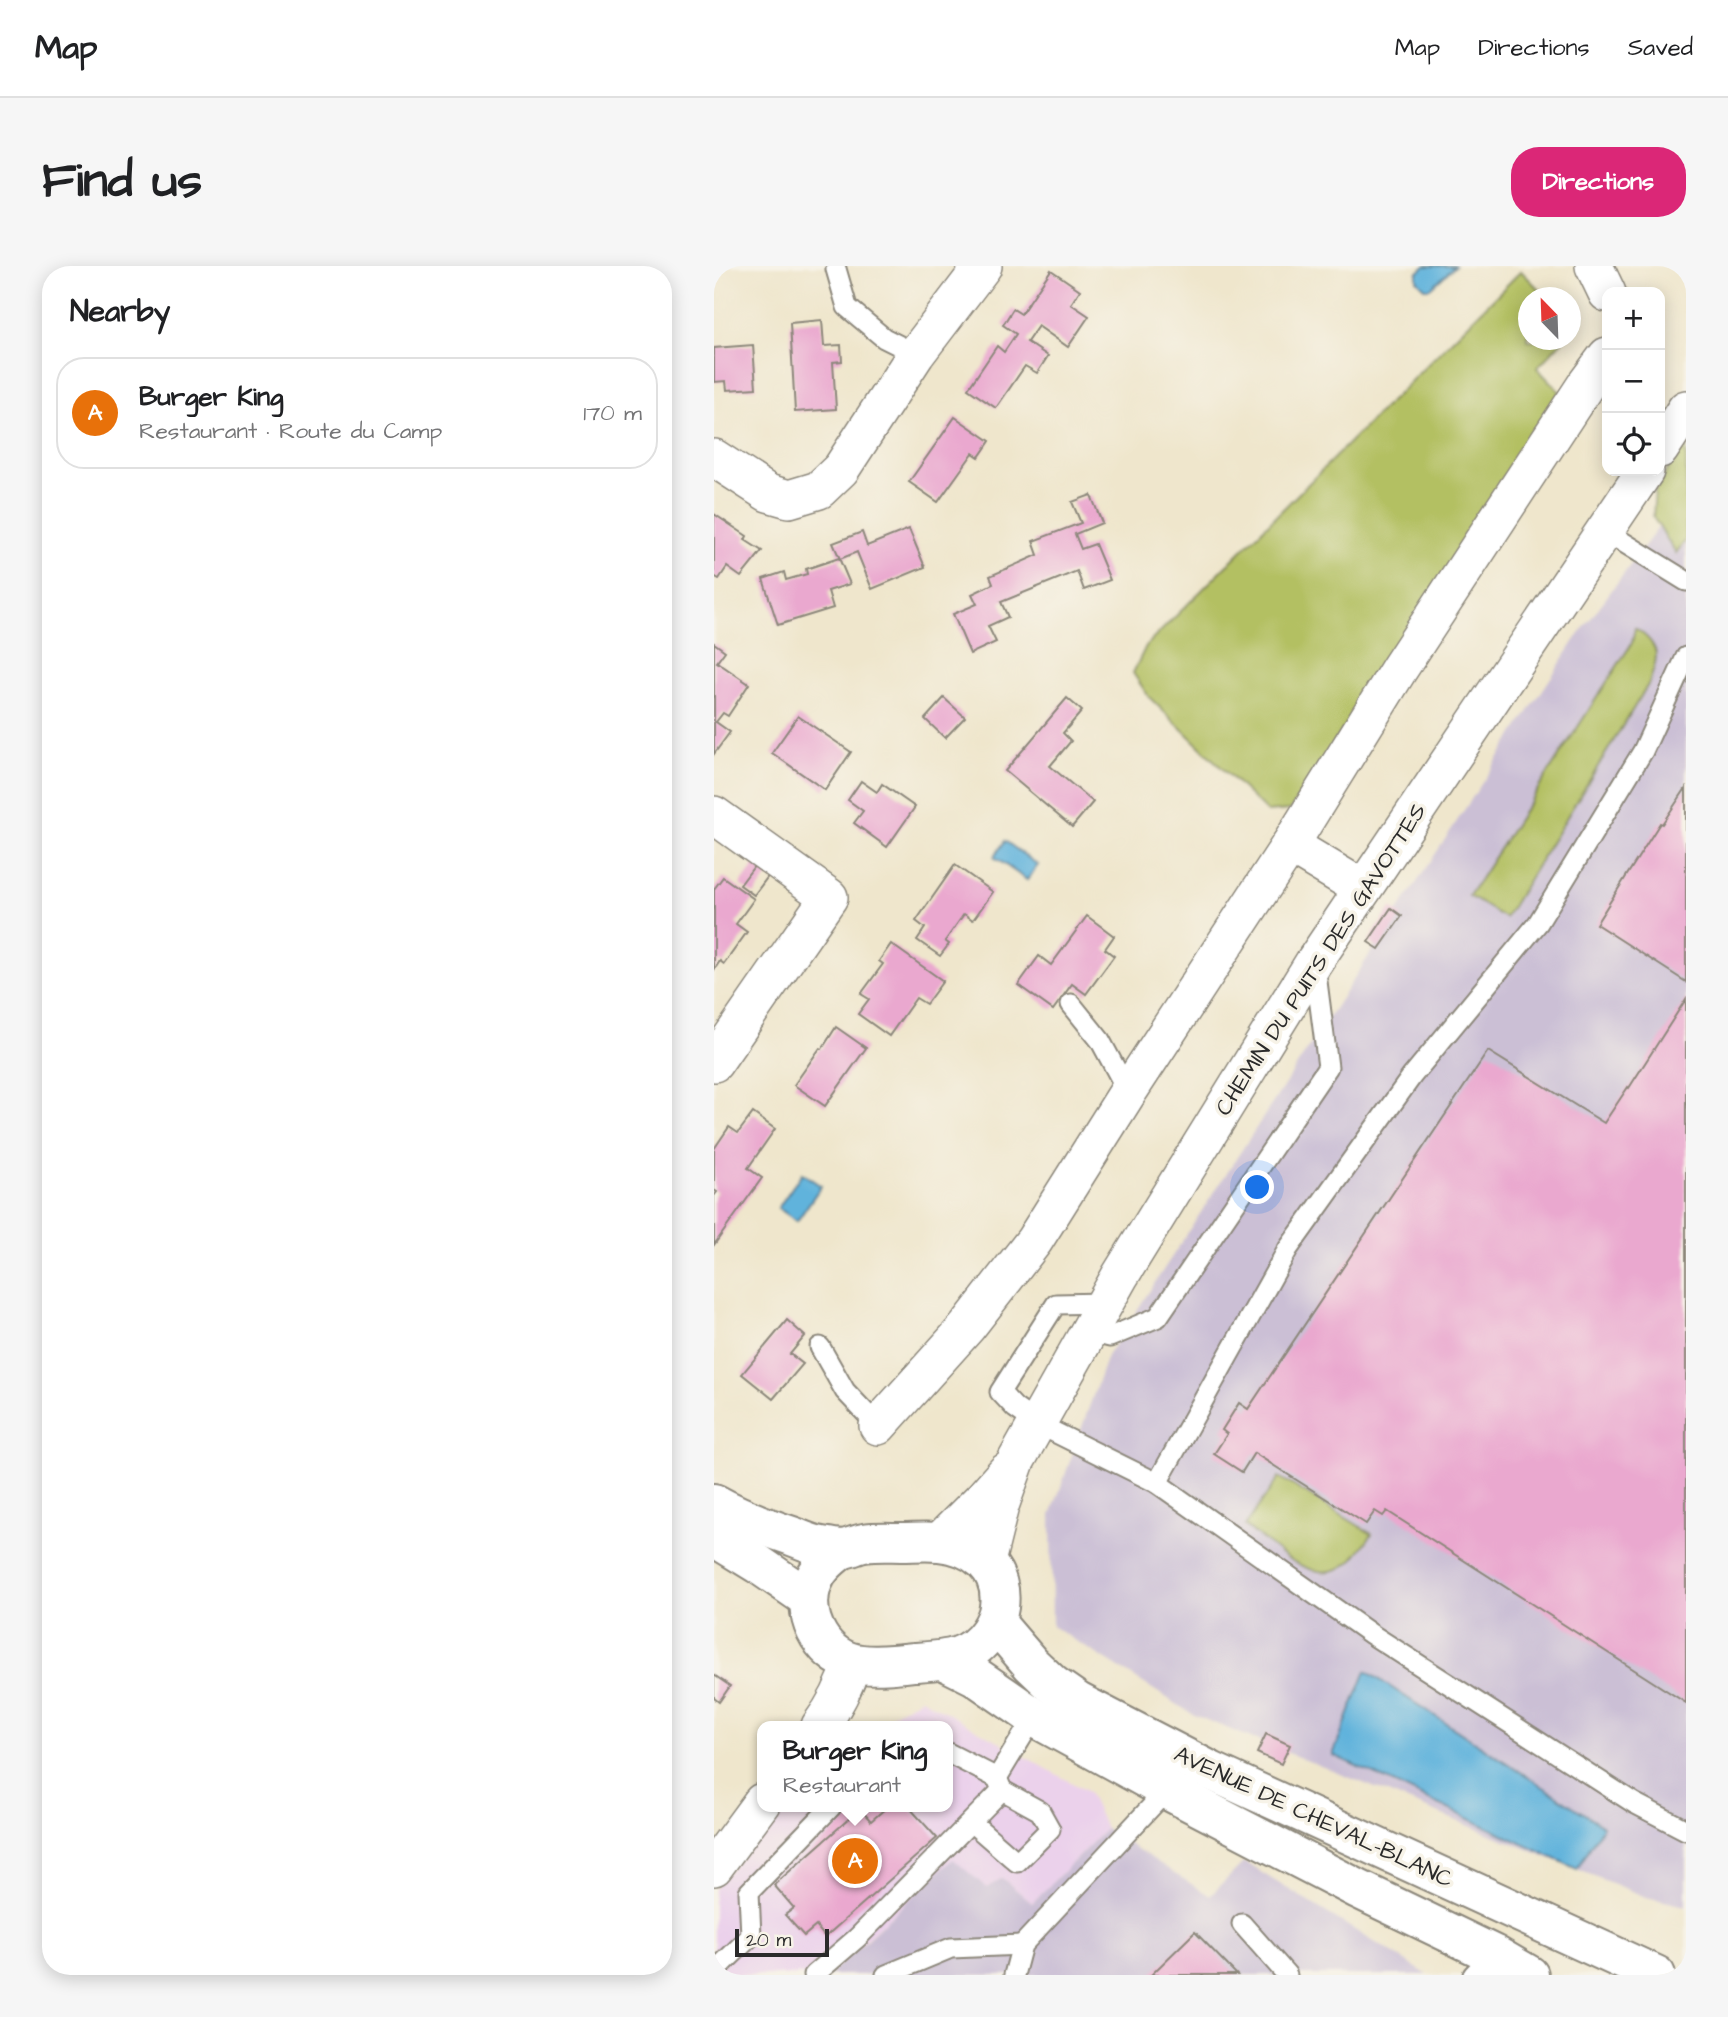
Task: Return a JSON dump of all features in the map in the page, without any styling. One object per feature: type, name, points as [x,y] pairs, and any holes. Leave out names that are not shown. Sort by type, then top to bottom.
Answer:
[{"type":"main road","points":[[714,1503],[776,1531],[818,1546],[842,1549],[864,1543],[939,1542],[968,1548],[986,1562],[998,1586],[999,1606],[995,1622],[981,1643],[963,1655],[943,1660],[875,1666],[852,1663],[830,1651],[819,1637],[811,1621],[809,1599],[818,1572],[842,1549]]},
{"type":"main road","points":[[714,1537],[809,1599]]},
{"type":"main road","name":"AVENUE DE CHEVAL-BLANC","points":[[995,1622],[1031,1664],[1052,1684],[1078,1702],[1211,1771],[1656,1975]]},
{"type":"main road","name":"AVENUE DE CHEVAL-BLANC","points":[[943,1660],[975,1676],[1034,1717],[1167,1790],[1358,1889],[1483,1964],[1530,1975]]},
{"type":"street","points":[[714,458],[768,493],[789,499],[819,490],[841,469],[916,354],[983,266]]},
{"type":"street","points":[[1594,266],[1604,287]]},
{"type":"street","points":[[877,1426],[967,1328],[1034,1241],[1290,845],[1399,669],[1602,363]]},
{"type":"street","points":[[1665,441],[1686,409]]},
{"type":"street","name":"CHEMIN DU PUITS DES GAVOTTES","points":[[939,1542],[1016,1461],[1097,1318],[1314,961],[1642,476]]},
{"type":"street","points":[[714,815],[829,897],[714,1063]]},
{"type":"street","points":[[1290,845],[1363,889]]},
{"type":"street","name":"CHEMIN DU PUITS DES GAVOTTES","points":[[986,1562],[1000,1506],[1016,1461]]},
{"type":"street","points":[[824,1721],[847,1683],[852,1663]]},
{"type":"street","points":[[714,1867],[757,1809]]},
{"type":"lane","points":[[836,269],[847,307],[884,338],[916,354]]},
{"type":"lane","points":[[1605,531],[1686,581]]},
{"type":"lane","points":[[1157,1483],[1288,1249],[1412,1076],[1538,923],[1643,751],[1686,657]]},
{"type":"lane","points":[[1314,961],[1328,1067],[1158,1317],[1110,1337],[1097,1318],[1056,1304],[1000,1391],[1015,1408],[1038,1424],[1157,1483],[1371,1634],[1634,1803],[1686,1830]]},
{"type":"lane","points":[[1071,1004],[1100,1040],[1128,1092]]},
{"type":"lane","points":[[820,1346],[845,1391],[877,1426]]},
{"type":"lane","points":[[814,1975],[856,1938],[971,1822],[1000,1784],[1034,1717]]},
{"type":"lane","points":[[953,1756],[1040,1811],[1049,1829],[1017,1862],[971,1822]]},
{"type":"lane","points":[[1014,1975],[1022,1945],[1167,1790]]},
{"type":"lane","points":[[714,1972],[751,1936],[749,1892],[826,1812]]},
{"type":"lane","points":[[1242,1924],[1287,1975]]},
{"type":"lane","points":[[886,1975],[951,1948],[1022,1945]]},
{"type":"shaded area","points":[[1686,490],[1686,1906],[1646,1897],[1194,1715],[1052,1626],[1051,1515],[1107,1356],[1580,633]]},
{"type":"shaded area","points":[[921,1698],[1088,1792],[1106,1829],[1032,1903],[1002,1878],[987,1889],[953,1860],[827,1975],[714,1975],[714,1889],[781,1812],[953,1812],[953,1721],[886,1721]]},
{"type":"shaded area","points":[[1106,1829],[1210,1896],[1244,1862],[1428,1975],[829,1975],[953,1859],[987,1888],[1002,1878],[1032,1903]]},
{"type":"green space","points":[[1521,271],[1537,287],[1518,287],[1518,350],[1554,350],[1537,368],[1562,394],[1290,810],[1267,812],[1149,697],[1133,673],[1146,646]]},
{"type":"green space","points":[[1686,439],[1686,540],[1676,553],[1653,517],[1655,490]]},
{"type":"green space","points":[[1635,628],[1650,640],[1656,652],[1649,683],[1505,918],[1469,896],[1632,643]]},
{"type":"green space","points":[[1279,1477],[1372,1534],[1351,1561],[1338,1569],[1324,1572],[1310,1569],[1282,1554],[1245,1526]]},
{"type":"water","points":[[1425,266],[1455,266],[1431,288],[1425,288],[1417,280],[1417,273]]},
{"type":"water","points":[[1005,841],[1038,865],[1027,880],[994,857]]},
{"type":"water","points":[[802,1173],[821,1186],[797,1221],[778,1208]]},
{"type":"water","points":[[1366,1671],[1603,1826],[1577,1869],[1333,1755]]},
{"type":"building","points":[[1051,270],[1080,290],[1071,304],[1089,316],[1068,347],[1038,326],[1027,342],[1048,356],[1037,373],[1025,366],[996,408],[968,389],[997,346],[1004,352],[1016,334],[1003,325],[1013,309],[1021,314]]},
{"type":"building","points":[[822,320],[824,346],[841,345],[842,361],[833,362],[836,409],[795,412],[790,323]]},
{"type":"building","points":[[753,345],[756,388],[727,390],[726,381],[714,382],[714,348]]},
{"type":"building","points":[[955,417],[990,441],[979,457],[973,453],[938,502],[909,482]]},
{"type":"building","points":[[1091,495],[1102,523],[1075,534],[1081,549],[1095,544],[1110,580],[1084,590],[1077,571],[1001,602],[1008,617],[988,626],[996,642],[970,654],[953,614],[977,604],[972,594],[993,584],[990,576],[1038,555],[1033,541],[1081,523],[1072,502]]},
{"type":"building","points":[[714,514],[747,536],[745,540],[762,551],[741,577],[727,567],[719,579],[714,576]]},
{"type":"building","points":[[909,529],[925,567],[872,589],[857,552],[840,559],[833,543],[862,532],[867,546]]},
{"type":"building","points":[[839,558],[850,584],[828,591],[833,608],[778,625],[763,579],[784,572],[786,580],[807,574],[806,569]]},
{"type":"building","points":[[714,643],[725,651],[717,662],[749,684],[728,716],[723,713],[716,722],[730,732],[714,754]]},
{"type":"building","points":[[944,698],[965,717],[945,738],[925,719]]},
{"type":"building","points":[[1067,698],[1082,711],[1063,733],[1071,741],[1050,766],[1093,802],[1072,827],[1005,771]]},
{"type":"building","points":[[798,716],[851,752],[825,790],[772,753]]},
{"type":"building","points":[[861,781],[877,792],[882,784],[915,807],[887,847],[854,823],[863,811],[848,800]]},
{"type":"building","points":[[1686,788],[1686,982],[1596,924],[1660,823],[1662,824]]},
{"type":"building","points":[[758,861],[772,871],[754,895],[740,885]]},
{"type":"building","points":[[955,865],[993,892],[973,920],[964,914],[945,941],[949,944],[940,956],[917,940],[925,928],[916,921]]},
{"type":"building","points":[[723,877],[754,899],[736,924],[747,932],[724,964],[720,961],[714,970],[714,889]]},
{"type":"building","points":[[1391,908],[1402,916],[1379,949],[1368,942]]},
{"type":"building","points":[[1087,916],[1114,936],[1105,949],[1114,956],[1086,994],[1072,984],[1053,1010],[1018,985],[1039,956],[1051,965]]},
{"type":"building","points":[[891,944],[943,981],[926,1004],[916,998],[889,1036],[858,1014],[869,999],[861,994],[883,964],[879,961]]},
{"type":"building","points":[[1686,999],[1686,1703],[1387,1511],[1383,1516],[1375,1511],[1366,1524],[1254,1453],[1242,1472],[1214,1454],[1227,1434],[1222,1430],[1239,1403],[1248,1409],[1488,1051],[1604,1123]]},
{"type":"building","points":[[836,1027],[866,1048],[825,1106],[794,1085]]},
{"type":"building","points":[[753,1113],[775,1129],[748,1168],[762,1178],[714,1245],[714,1196],[717,1192],[714,1190],[714,1149],[729,1127],[738,1133]]},
{"type":"building","points":[[787,1320],[805,1336],[790,1354],[803,1364],[773,1399],[742,1374]]},
{"type":"building","points":[[714,1675],[730,1686],[719,1702],[714,1698]]},
{"type":"building","points":[[1266,1734],[1290,1745],[1281,1764],[1257,1753]]},
{"type":"building","points":[[857,1812],[863,1812],[871,1821],[881,1812],[914,1812],[937,1838],[825,1937],[816,1926],[804,1936],[785,1915],[794,1908],[774,1885]]},
{"type":"building","points":[[1195,1932],[1237,1975],[1151,1975]]},
{"type":"place","name":"Burger King","points":[[855,1861]]}]
